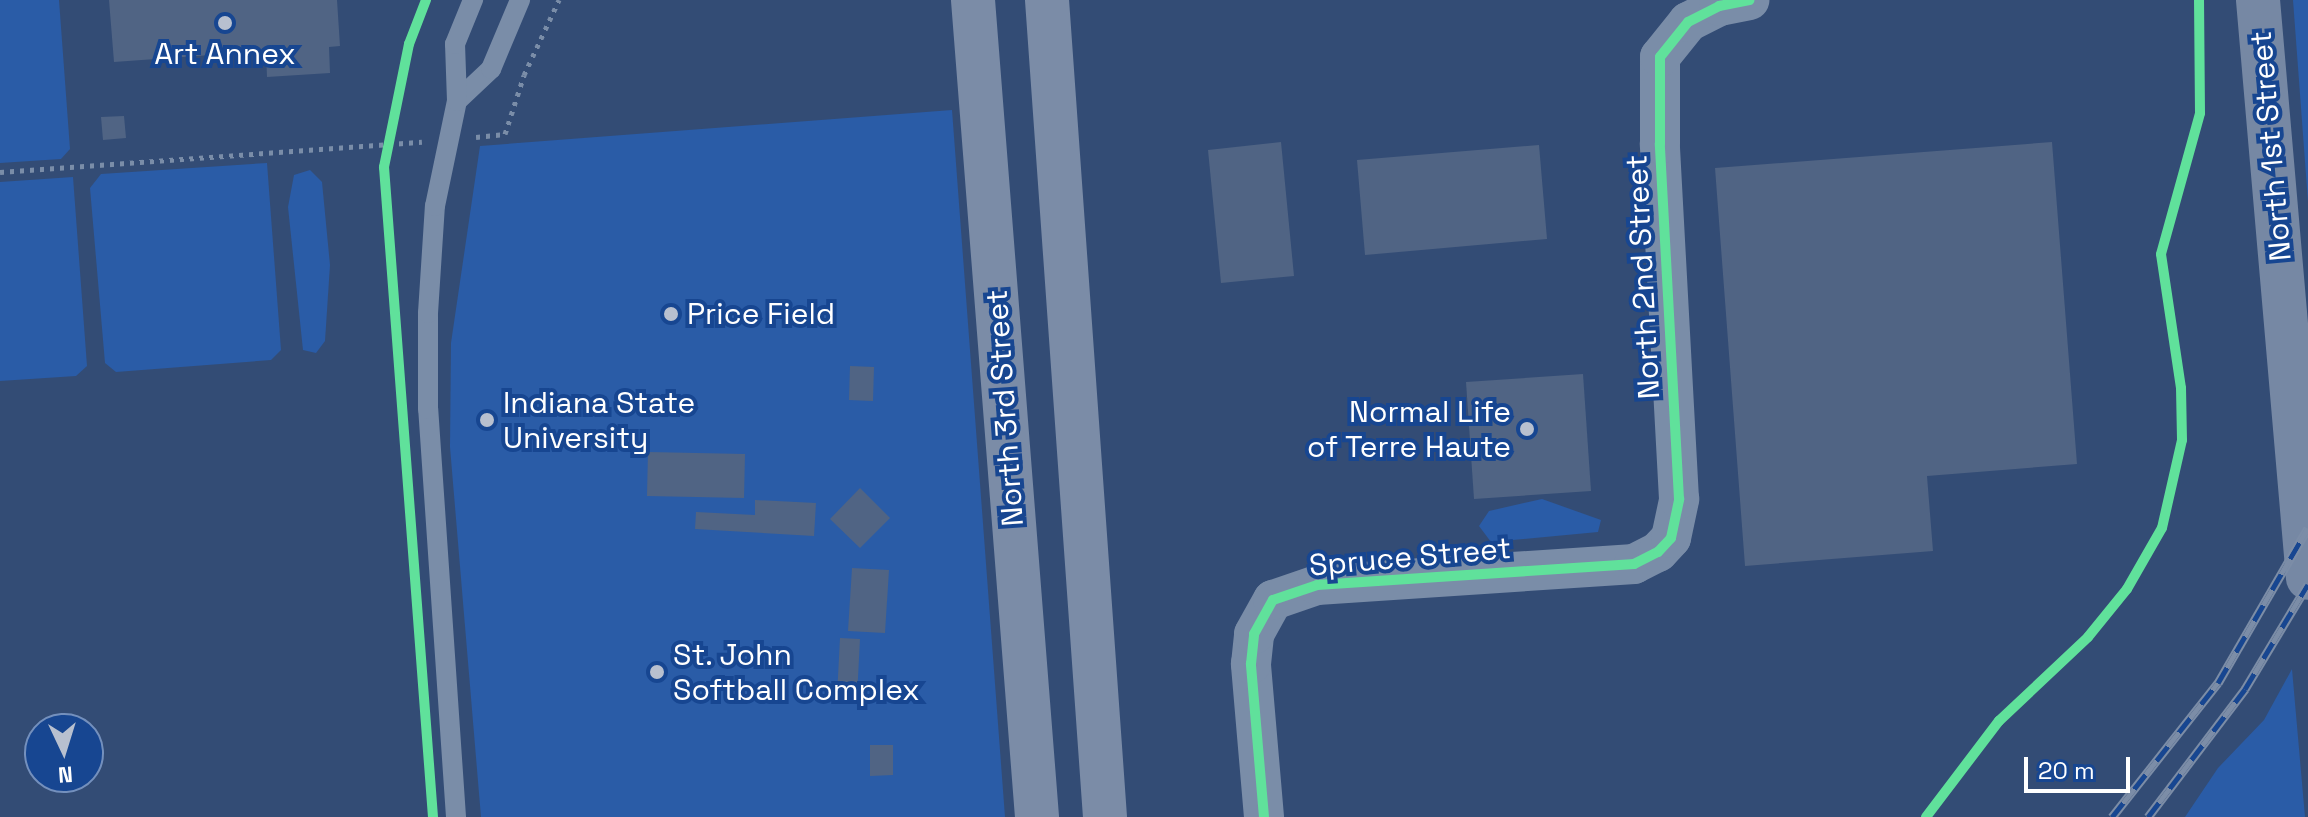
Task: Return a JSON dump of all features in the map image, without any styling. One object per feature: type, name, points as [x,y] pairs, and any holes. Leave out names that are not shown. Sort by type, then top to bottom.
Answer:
[{"type":"highway","name":"North 3rd Street","points":[[973,0],[1037,817]]},
{"type":"highway","points":[[1047,0],[1105,817]]},
{"type":"main road","name":"North 1st Street","points":[[2258,0],[2308,578]]},
{"type":"street","name":"North 2nd Street","points":[[1671,538],[1679,499],[1658,82],[1660,57],[1683,12],[1749,0]]},
{"type":"street","name":"Spruce Street","points":[[1264,817],[1251,664],[1254,634],[1273,600],[1317,585],[1634,564],[1658,552],[1671,538]]},
{"type":"lane","points":[[456,817],[428,409],[435,206],[457,101],[455,44],[473,0]]},
{"type":"lane","points":[[457,101],[491,69],[520,0]]},
{"type":"path","points":[[0,172],[387,150],[505,134],[524,75],[559,0]]},
{"type":"path","points":[[387,150],[391,132]]},
{"type":"shaded area","points":[[0,0],[59,0],[70,149],[61,159],[0,163]]},
{"type":"shaded area","points":[[2293,0],[2308,0],[2308,202]]},
{"type":"shaded area","points":[[952,110],[1005,817],[481,817],[450,447],[451,343],[480,146]]},
{"type":"shaded area","points":[[267,163],[281,350],[271,360],[116,372],[105,363],[90,188],[101,174]]},
{"type":"shaded area","points":[[310,170],[322,182],[330,265],[325,341],[316,353],[303,350],[288,207],[294,175]]},
{"type":"shaded area","points":[[73,177],[87,366],[76,376],[0,381],[0,182]]},
{"type":"shaded area","points":[[1542,499],[1601,520],[1598,532],[1491,542],[1479,526],[1489,511]]},
{"type":"shaded area","points":[[2292,669],[2305,817],[2185,817],[2218,768],[2264,720]]},
{"type":"building","name":"Art Annex","points":[[109,0],[337,0],[340,46],[329,47],[330,73],[267,77],[266,51],[114,62]]},
{"type":"building","points":[[124,116],[126,138],[103,140],[101,117]]},
{"type":"building","points":[[1281,142],[1294,276],[1221,283],[1208,150]]},
{"type":"building","points":[[2052,142],[2077,464],[1927,476],[1933,551],[1745,566],[1715,168]]},
{"type":"building","points":[[1539,145],[1547,239],[1365,255],[1357,160]]},
{"type":"building","points":[[850,366],[874,367],[873,401],[849,400]]},
{"type":"building","points":[[1583,374],[1591,491],[1474,499],[1466,382]]},
{"type":"building","points":[[648,452],[745,454],[744,498],[647,496]]},
{"type":"building","points":[[860,488],[890,518],[860,548],[830,519]]},
{"type":"building","points":[[755,500],[816,503],[814,536],[695,529],[696,512],[755,515]]},
{"type":"building","points":[[852,568],[889,570],[885,633],[848,631]]},
{"type":"building","points":[[840,638],[860,639],[857,697],[837,696]]},
{"type":"building","points":[[870,745],[893,745],[893,775],[870,776]]},
{"type":"railway","points":[[2112,817],[2218,683],[2308,528]]},
{"type":"railway","points":[[2148,817],[2245,689],[2308,584]]},
{"type":"cycle path","points":[[426,0],[409,44],[384,167],[433,817]]},
{"type":"cycle path","points":[[1264,817],[1251,664],[1254,634],[1273,600],[1317,585],[1634,564],[1658,552],[1671,538],[1679,499],[1660,144],[1660,57],[1688,22],[1719,6],[1749,0]]},
{"type":"cycle path","points":[[1926,817],[1999,721],[2088,637],[2127,589],[2162,528],[2182,440],[2181,388],[2161,254],[2200,113],[2199,0]]},
{"type":"place","name":"Art Annex","points":[[225,23]]},
{"type":"place","name":"Price Field","points":[[671,314]]},
{"type":"place","name":"Indiana State University","points":[[487,420]]},
{"type":"place","name":"Normal Life of Terre Haute","points":[[1527,429]]},
{"type":"place","name":"St. John Softball Complex","points":[[657,672]]}]
